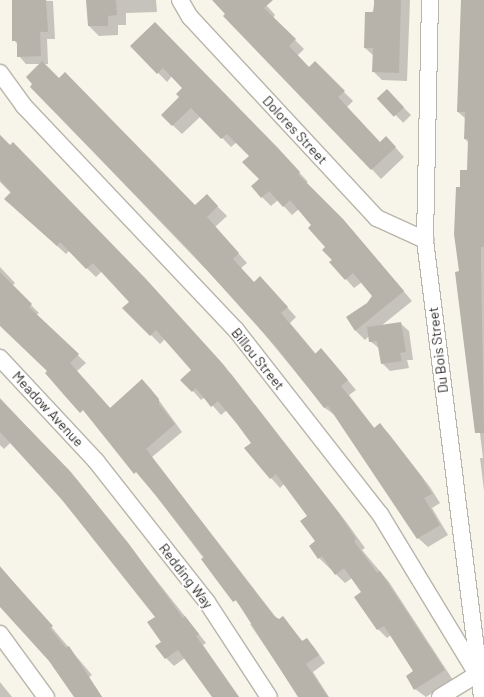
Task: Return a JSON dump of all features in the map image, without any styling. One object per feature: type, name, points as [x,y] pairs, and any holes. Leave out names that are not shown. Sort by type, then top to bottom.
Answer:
[{"type":"street","name":"Dolores Street","points":[[180,0],[190,17],[377,218],[425,240]]},
{"type":"street","name":"Du Bois Street","points":[[430,0],[425,240],[481,672],[482,697]]},
{"type":"street","name":"Billou Street","points":[[0,73],[24,106],[236,330],[380,514],[481,672]]},
{"type":"street","name":"Meadow Avenue","points":[[0,358],[96,461]]},
{"type":"street","name":"Redding Way","points":[[96,461],[207,602],[269,697]]},
{"type":"street","points":[[0,634],[46,697]]},
{"type":"street","points":[[440,697],[481,672]]},
{"type":"building","points":[[12,0],[46,0],[48,32],[40,32],[41,56],[17,57],[17,41],[12,41]]},
{"type":"building","points":[[86,0],[116,0],[117,15],[108,16],[108,26],[88,26]]},
{"type":"building","points":[[212,0],[273,0],[264,8],[296,39],[289,46],[309,67],[315,61],[345,91],[338,97],[380,142],[386,136],[396,147],[371,170],[223,16],[225,14]]},
{"type":"building","points":[[374,0],[401,0],[399,73],[372,72],[373,48],[364,48],[365,12],[374,12]]},
{"type":"building","points":[[461,0],[484,0],[484,247],[481,247],[481,265],[484,433],[475,433],[455,272],[459,271],[454,234],[456,187],[460,187],[460,170],[467,170],[468,139],[464,139],[465,112],[457,112]]},
{"type":"building","points":[[155,22],[278,148],[300,172],[298,174],[343,219],[404,291],[355,331],[346,317],[367,303],[372,296],[353,273],[345,280],[329,262],[332,260],[322,250],[325,247],[308,228],[311,225],[290,200],[283,207],[269,191],[261,198],[251,186],[259,179],[242,162],[249,156],[227,134],[221,139],[191,108],[172,126],[161,115],[179,97],[176,94],[182,88],[163,68],[157,74],[130,46]]},
{"type":"building","points":[[42,61],[59,78],[65,72],[195,205],[207,194],[218,206],[207,217],[239,253],[233,259],[254,282],[260,276],[288,307],[281,313],[315,354],[321,348],[348,380],[341,386],[374,428],[380,423],[421,476],[432,494],[424,498],[440,525],[417,539],[328,406],[324,408],[277,348],[188,249],[30,87],[32,84],[26,77]]},
{"type":"building","points":[[387,89],[404,107],[394,117],[377,99]]},
{"type":"building","points":[[0,135],[10,145],[13,142],[146,279],[223,364],[339,513],[356,539],[354,541],[377,573],[380,571],[445,670],[414,690],[406,676],[413,671],[384,626],[377,630],[354,597],[361,592],[344,568],[335,575],[322,556],[318,559],[309,546],[315,541],[300,521],[307,516],[276,474],[270,479],[244,448],[251,443],[218,401],[211,407],[196,388],[192,392],[180,380],[191,370],[156,330],[150,336],[122,308],[129,302],[93,263],[86,269],[60,242],[57,246],[4,199],[11,192],[0,180]]},
{"type":"building","points":[[0,272],[32,304],[29,307],[79,354],[70,363],[110,408],[142,379],[159,399],[159,404],[175,424],[146,449],[274,616],[279,619],[283,616],[302,641],[307,638],[319,655],[306,664],[328,697],[298,697],[236,600],[233,602],[201,559],[204,557],[157,497],[136,472],[134,474],[83,410],[80,413],[45,373],[47,371],[0,326]]},
{"type":"building","points":[[401,322],[406,352],[400,353],[402,361],[381,364],[377,341],[369,342],[367,327]]},
{"type":"building","points":[[0,399],[70,471],[129,544],[183,618],[185,616],[199,634],[196,636],[239,697],[212,697],[178,650],[165,659],[155,646],[161,642],[147,622],[155,617],[63,501],[0,432]]},
{"type":"building","points":[[0,567],[53,626],[50,628],[66,648],[69,646],[102,697],[74,697],[49,661],[0,607]]}]
